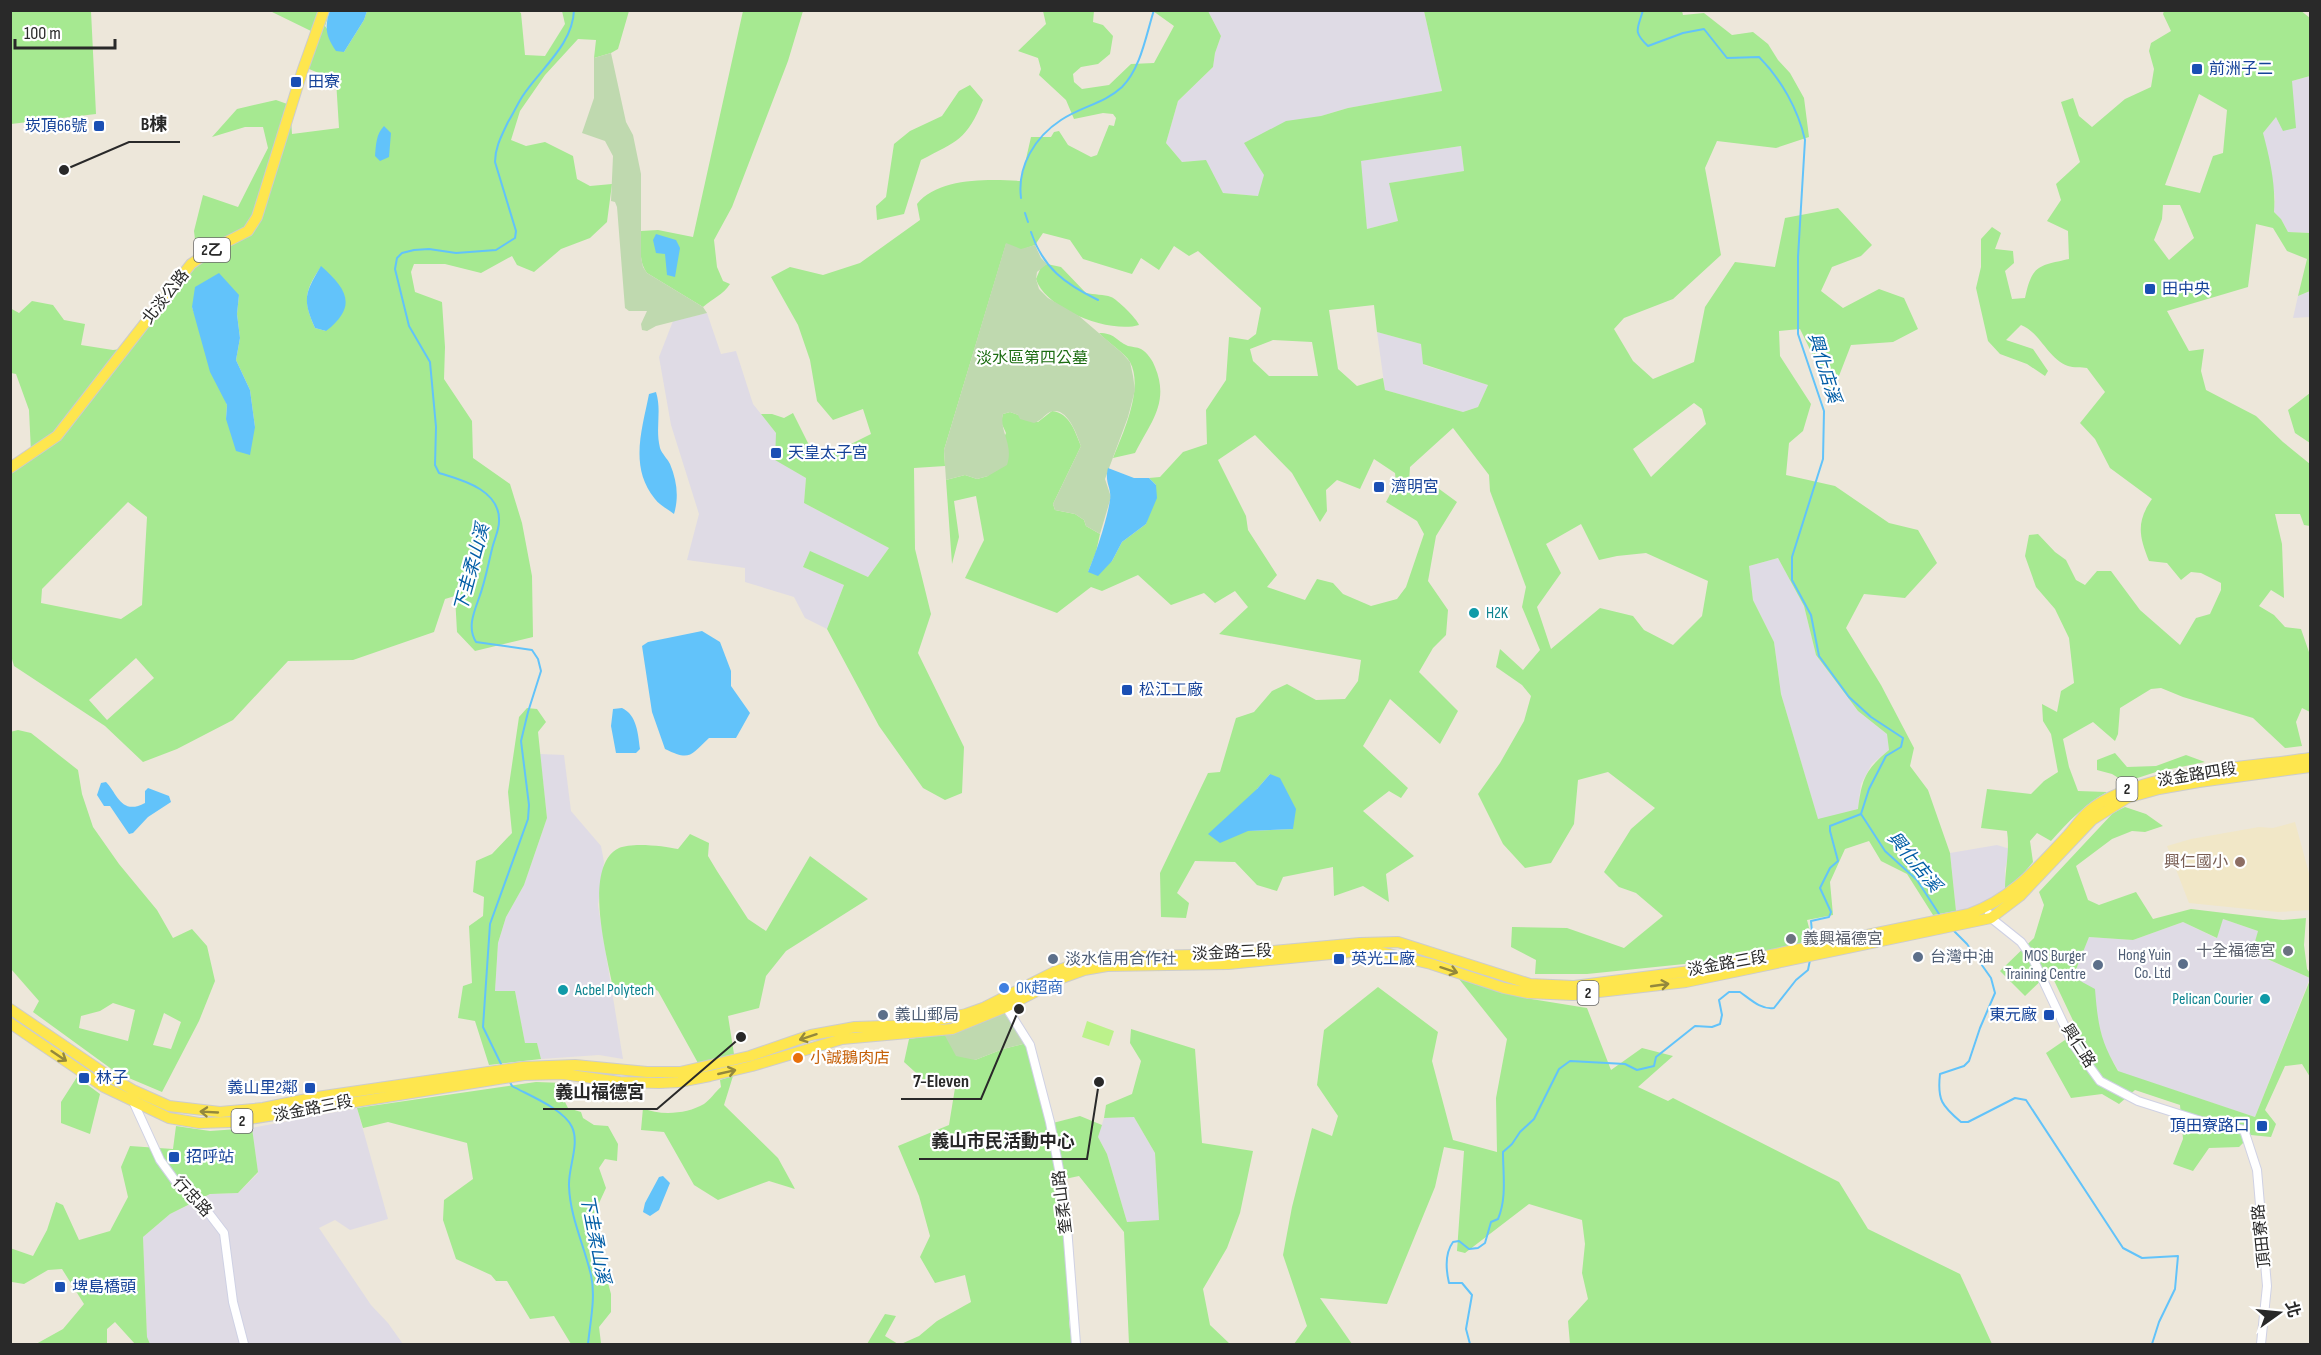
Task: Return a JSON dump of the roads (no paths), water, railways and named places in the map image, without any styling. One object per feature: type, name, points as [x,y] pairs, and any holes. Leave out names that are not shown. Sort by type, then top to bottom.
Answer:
[{"type":"main road","name":"北淡公路","points":[[10,468],[57,436],[191,264],[211,250],[248,231],[257,217],[302,72],[324,10]]},
{"type":"main road","name":"淡金路四段","points":[[1989,913],[1997,903],[2026,880],[2090,810],[2123,790],[2144,783],[2189,775],[2310,758]]},
{"type":"main road","name":"淡金路四段","points":[[1989,913],[2027,889],[2092,820],[2127,798],[2159,789],[2310,766]]},
{"type":"main road","name":"淡金路三段","points":[[10,1023],[104,1087],[169,1106],[220,1112],[262,1108],[317,1097],[574,1065],[646,1072],[680,1072],[750,1056],[811,1035],[844,1029],[914,1025],[966,1014],[1004,1003],[1072,965],[1104,957],[1239,954],[1360,943],[1398,942],[1530,984],[1574,986],[1812,952],[1989,913]]},
{"type":"main road","name":"淡金路三段","points":[[10,1009],[107,1075],[132,1095]]},
{"type":"street","name":"興仁路","points":[[1989,913],[2021,942],[2033,959],[2073,1044],[2100,1081],[2138,1101],[2204,1122],[2244,1130]]},
{"type":"street","name":"奎柔山路","points":[[1004,1003],[1030,1045],[1061,1174],[1076,1344]]},
{"type":"street","name":"行忠路","points":[[132,1095],[160,1160],[176,1182],[198,1199],[224,1233],[233,1302],[244,1344]]},
{"type":"street","name":"頂田寮路","points":[[2244,1130],[2257,1170],[2267,1286],[2261,1344]]},
{"type":"water","points":[[330,10],[367,11],[344,52],[336,51],[328,36],[327,22]]},
{"type":"water","points":[[384,126],[391,133],[389,157],[380,161],[375,156],[378,136]]},
{"type":"water","points":[[656,234],[676,240],[680,248],[675,277],[667,275],[665,254],[656,253],[653,240]]},
{"type":"water","points":[[321,266],[337,282],[345,298],[342,314],[326,331],[315,328],[307,303],[311,283]]},
{"type":"water","points":[[219,273],[239,295],[237,314],[240,338],[236,360],[250,390],[255,427],[250,455],[236,451],[226,419],[227,405],[210,372],[192,307],[195,287]]},
{"type":"water","points":[[656,392],[660,448],[670,464],[676,483],[674,514],[657,501],[647,487],[640,461],[641,435],[649,394]]},
{"type":"water","points":[[1108,468],[1134,478],[1149,478],[1156,485],[1157,498],[1146,524],[1122,542],[1112,561],[1098,576],[1088,572],[1109,508]]},
{"type":"water","points":[[702,631],[720,642],[731,671],[731,686],[750,713],[736,738],[709,738],[693,753],[685,756],[665,749],[652,712],[642,646],[648,642]]},
{"type":"water","points":[[622,708],[631,715],[636,726],[640,749],[636,753],[616,753],[611,726],[613,709]]},
{"type":"water","points":[[1270,774],[1280,778],[1296,809],[1293,829],[1248,831],[1220,843],[1208,834],[1257,789]]},
{"type":"water","points":[[106,782],[121,802],[130,807],[145,803],[145,791],[148,788],[169,796],[171,802],[148,817],[133,833],[129,834],[110,806],[104,806],[97,795],[101,783]]},
{"type":"water","points":[[663,1176],[670,1183],[659,1210],[650,1216],[643,1212],[645,1203],[659,1177]]},
{"type":"waterway","name":"下圭柔山溪","points":[[502,1066],[483,1027],[490,924],[528,819],[529,805],[521,741],[541,671],[538,659],[532,650],[476,642],[473,637],[472,620],[498,528],[498,511],[487,494],[469,483],[439,473],[435,465],[436,427],[430,362],[409,326],[395,269],[397,258],[402,253],[429,249],[456,253],[496,250],[515,238],[516,231],[495,162],[496,151],[522,97],[562,46],[568,35],[574,10]]},
{"type":"waterway","points":[[1021,198],[1025,164],[1043,135],[1061,120],[1108,97],[1129,79],[1138,61],[1154,10]]},
{"type":"waterway","name":"興化店溪","points":[[1643,10],[1638,33],[1648,46],[1683,33],[1704,29],[1727,58],[1759,57],[1788,95],[1802,128],[1805,140],[1798,257],[1798,334],[1824,411],[1823,459],[1792,557],[1792,580],[1811,615],[1819,656],[1849,697],[1871,717],[1903,738],[1901,747],[1886,756],[1869,789],[1861,814],[1885,851],[1917,880],[1941,917]]},
{"type":"waterway","points":[[1025,213],[1028,222]]},
{"type":"waterway","points":[[1031,232],[1042,256],[1057,274],[1075,288],[1098,300]]},
{"type":"waterway","points":[[1813,943],[1811,921],[1829,917],[1831,912],[1820,888],[1830,868],[1838,861],[1830,826],[1861,814]]},
{"type":"waterway","name":"興化店溪","points":[[1953,930],[1967,944],[1991,978],[1995,993],[1969,1061],[1964,1066],[1940,1074],[1939,1090],[1942,1102],[1961,1122],[1968,1122],[2015,1098],[2026,1100],[2123,1248],[2142,1258],[2178,1256],[2175,1289],[2159,1322],[2152,1344]]},
{"type":"waterway","points":[[1470,1344],[1466,1329],[1472,1295],[1462,1283],[1449,1283],[1447,1256],[1453,1242],[1459,1241],[1469,1249],[1478,1248],[1485,1243],[1491,1222],[1498,1219],[1503,1203],[1503,1152],[1534,1119],[1559,1069],[1570,1061],[1625,1064],[1637,1070],[1654,1066],[1656,1057],[1695,1026],[1712,1027],[1720,1024],[1722,1015],[1719,1000],[1729,992],[1740,992],[1760,1006],[1774,1008],[1796,980],[1808,970],[1810,960]]},
{"type":"waterway","name":"下圭柔山溪","points":[[510,1082],[512,1086],[562,1114],[572,1127],[575,1141],[570,1172],[570,1197],[592,1283],[593,1301],[588,1344]]},
{"type":"place","name":"前洲子二","points":[[2197,69]]},
{"type":"place","name":"田寮","points":[[296,82]]},
{"type":"place","name":"崁頂66號","points":[[99,126]]},
{"type":"place","name":"B棟","points":[[64,170]]},
{"type":"place","name":"田中央","points":[[2150,289]]},
{"type":"place","name":"天皇太子宮","points":[[776,453]]},
{"type":"place","name":"濟明宮","points":[[1379,487]]},
{"type":"place","name":"H2K","points":[[1474,613]]},
{"type":"place","name":"松江工廠","points":[[1127,690]]},
{"type":"place","name":"興仁國小","points":[[2240,862]]},
{"type":"place","name":"義興福德宮","points":[[1791,939]]},
{"type":"place","name":"十全福德宮","points":[[2288,951]]},
{"type":"place","name":"台灣中油","points":[[1918,957]]},
{"type":"place","name":"淡水信用合作社","points":[[1053,959]]},
{"type":"place","name":"英光工廠","points":[[1339,959]]},
{"type":"place","name":"Hong Yuin Co. Ltd","points":[[2183,964]]},
{"type":"place","name":"MOS Burger Training Centre","points":[[2098,965]]},
{"type":"place","name":"OK超商","points":[[1004,988]]},
{"type":"place","name":"Acbel Polytech","points":[[563,990]]},
{"type":"place","name":"Pelican Courier","points":[[2265,999]]},
{"type":"place","name":"7-Eleven","points":[[1019,1009]]},
{"type":"place","name":"義山郵局","points":[[883,1015]]},
{"type":"place","name":"東元廠","points":[[2049,1015]]},
{"type":"place","name":"義山福德宮","points":[[741,1037]]},
{"type":"place","name":"小誠鵝肉店","points":[[798,1058]]},
{"type":"place","name":"林子","points":[[84,1078]]},
{"type":"place","name":"義山市民活動中心","points":[[1099,1082]]},
{"type":"place","name":"義山里2鄰","points":[[310,1088]]},
{"type":"place","name":"頂田寮路口","points":[[2262,1126]]},
{"type":"place","name":"招呼站","points":[[174,1157]]},
{"type":"place","name":"埤島橋頭","points":[[60,1287]]},
{"type":"park label","name":"淡水區第四公墓","points":[[1032,358]]}]
